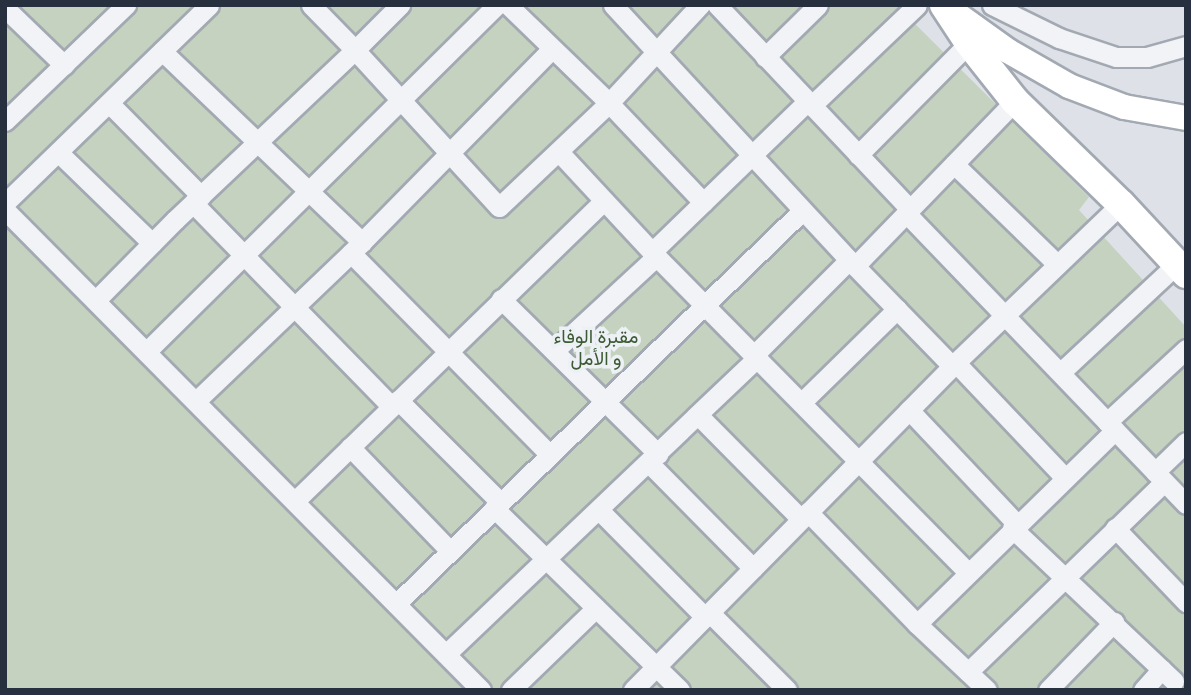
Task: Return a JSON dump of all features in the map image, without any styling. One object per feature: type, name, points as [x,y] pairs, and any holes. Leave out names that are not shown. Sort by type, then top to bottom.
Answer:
[{"type":"highway","points":[[945,5],[969,43],[1015,101],[1121,204],[1181,269]]},
{"type":"main road","points":[[945,5],[1008,51],[1069,86],[1124,107],[1186,118]]},
{"type":"lane","points":[[5,203],[209,5]]},
{"type":"lane","points":[[311,5],[499,207],[609,103],[700,5]]},
{"type":"lane","points":[[97,299],[400,5]]},
{"type":"lane","points":[[148,351],[497,5]]},
{"type":"lane","points":[[509,5],[551,50],[609,103],[703,202]]},
{"type":"lane","points":[[613,5],[852,263],[1064,477]]},
{"type":"lane","points":[[717,5],[1005,315],[1186,504]]},
{"type":"lane","points":[[765,57],[818,5]]},
{"type":"lane","points":[[554,351],[752,155],[917,5]]},
{"type":"lane","points":[[992,5],[1032,26],[1101,54],[1147,57],[1186,46]]},
{"type":"lane","points":[[5,8],[64,65]]},
{"type":"lane","points":[[5,121],[64,65],[116,9]]},
{"type":"lane","points":[[858,155],[969,43]]},
{"type":"lane","points":[[197,401],[356,248],[448,151],[551,50]]},
{"type":"lane","points":[[162,51],[308,191],[448,351],[549,454]]},
{"type":"lane","points":[[446,654],[908,211],[1015,101]]},
{"type":"lane","points":[[108,103],[244,255],[680,690]]},
{"type":"lane","points":[[58,152],[152,243]]},
{"type":"lane","points":[[559,152],[654,254],[968,572]]},
{"type":"lane","points":[[954,164],[1057,264]]},
{"type":"lane","points":[[295,501],[603,201]]},
{"type":"lane","points":[[633,690],[954,364],[1121,204]]},
{"type":"lane","points":[[396,604],[803,209]]},
{"type":"lane","points":[[5,210],[97,299],[481,690]]},
{"type":"lane","points":[[1061,372],[1181,269]]},
{"type":"lane","points":[[501,299],[605,400],[653,458],[753,568]]},
{"type":"lane","points":[[802,402],[897,309]]},
{"type":"lane","points":[[917,624],[1064,477],[1186,349]]},
{"type":"lane","points":[[909,410],[1014,526],[1168,675],[1143,690]]},
{"type":"lane","points":[[698,415],[987,690]]},
{"type":"lane","points":[[968,672],[1115,528],[1160,477],[1186,442]]},
{"type":"lane","points":[[350,447],[450,551]]},
{"type":"lane","points":[[599,510],[787,690]]},
{"type":"lane","points":[[1115,528],[1186,602]]},
{"type":"lane","points":[[511,690],[596,608]]},
{"type":"lane","points":[[1048,690],[1114,622]]},
{"type":"green space","name":"مقبرة الوفاء و الأمل","points":[[5,5],[896,5],[1089,197],[1079,210],[1186,327],[1186,680],[1181,690],[5,690]]}]
